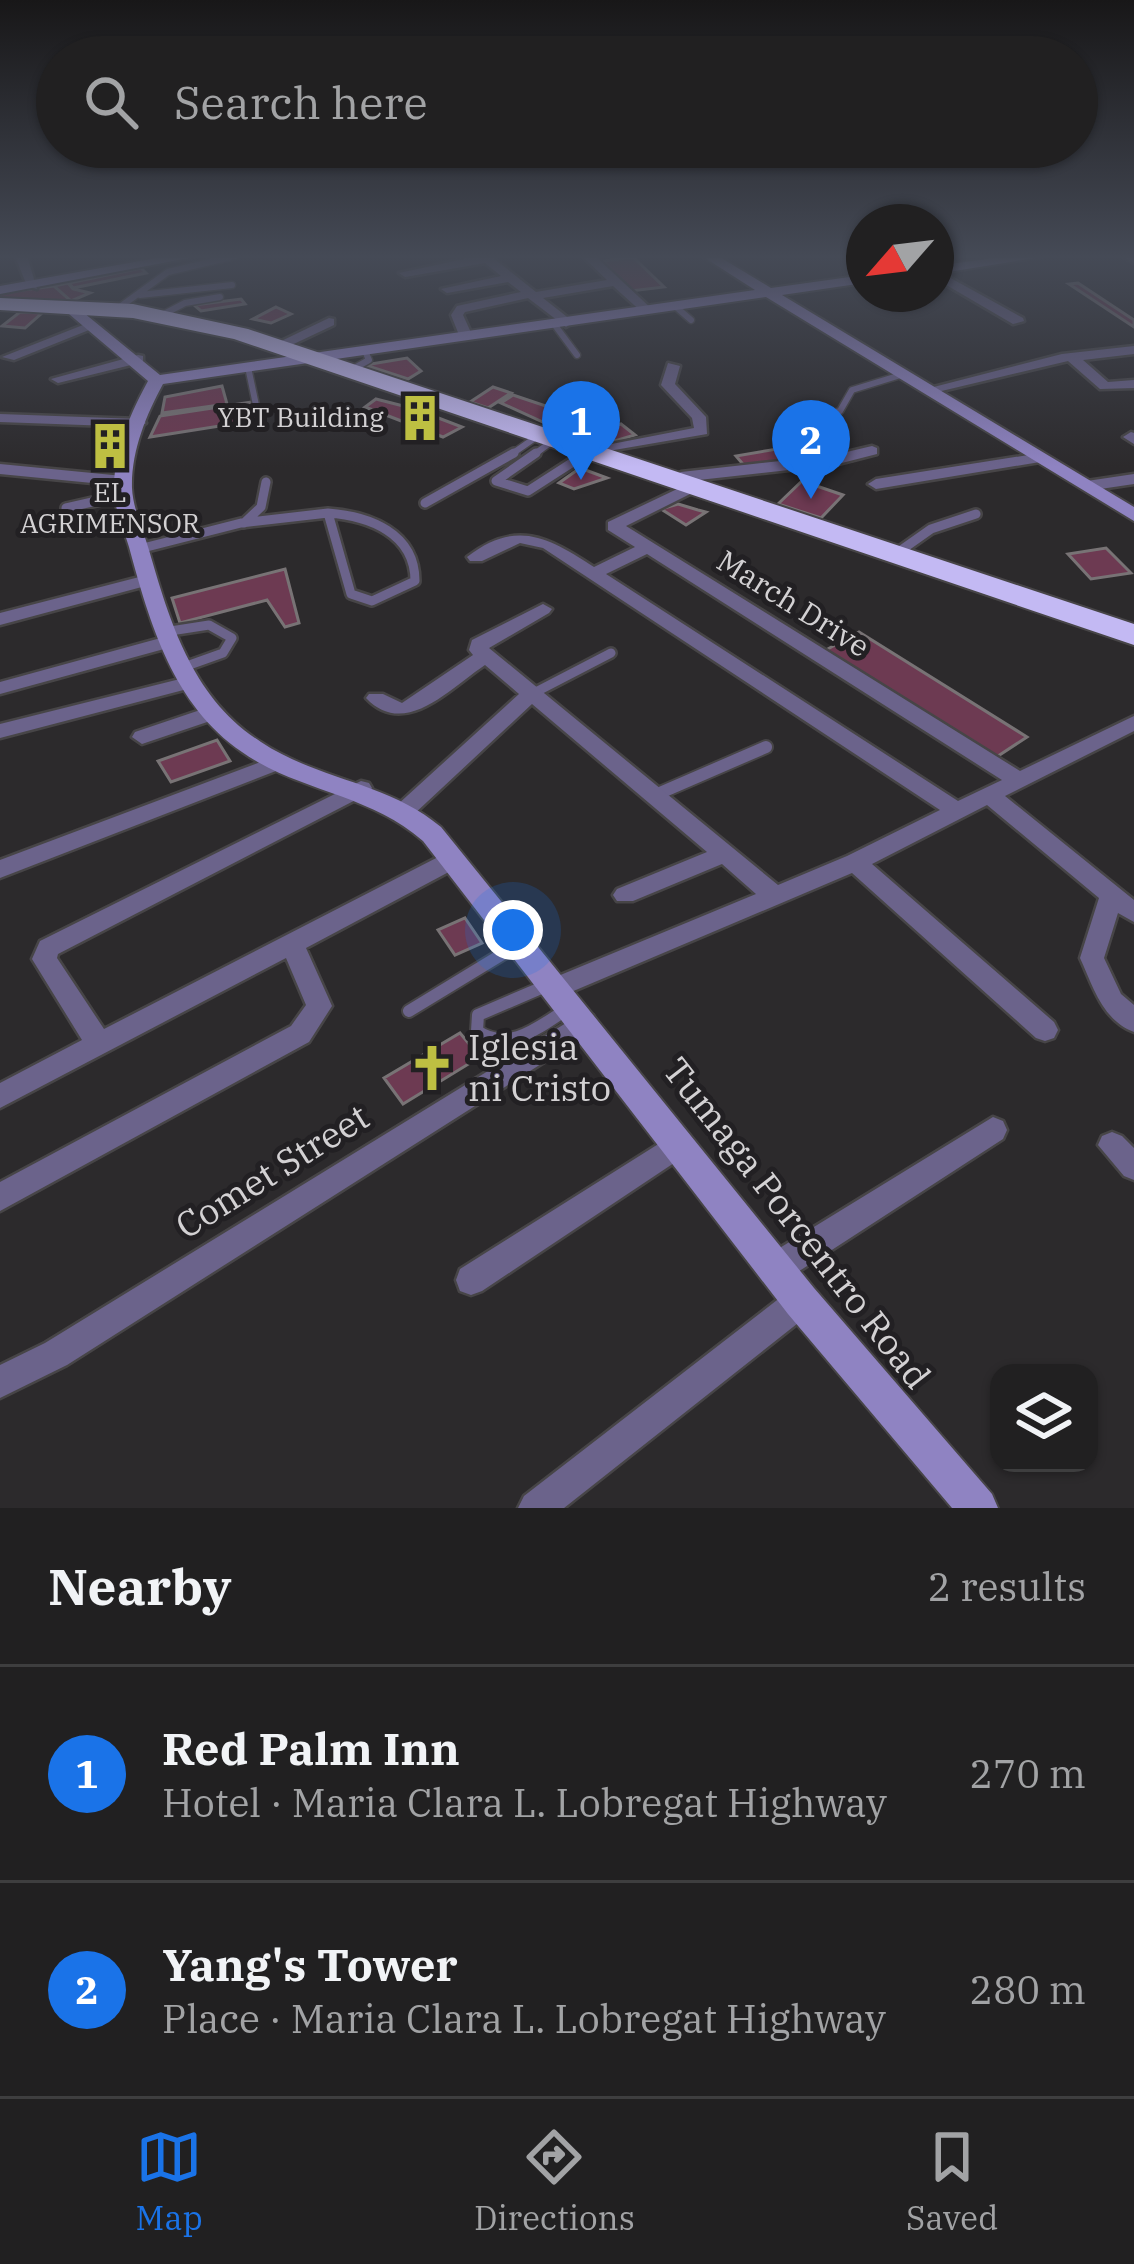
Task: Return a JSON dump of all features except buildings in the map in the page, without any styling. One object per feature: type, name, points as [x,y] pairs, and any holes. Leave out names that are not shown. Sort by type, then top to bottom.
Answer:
[{"type":"highway","points":[[205,326],[312,358],[357,361],[549,436],[1134,635]]},
{"type":"street","points":[[9,357],[67,326]]},
{"type":"street","points":[[99,326],[157,380]]},
{"type":"street","points":[[278,346],[320,326]]},
{"type":"street","points":[[462,326],[466,337]]},
{"type":"street","points":[[357,361],[537,326]]},
{"type":"street","points":[[828,326],[1134,515]]},
{"type":"street","points":[[929,390],[1071,357],[1134,350]]},
{"type":"street","points":[[1071,357],[1105,386],[1134,384]]},
{"type":"street","points":[[157,380],[312,358]]},
{"type":"street","points":[[58,379],[138,359]]},
{"type":"street","points":[[594,450],[701,430],[699,417],[668,385],[673,366]]},
{"type":"street","points":[[0,469],[123,488],[139,423],[157,380]]},
{"type":"street","points":[[0,418],[139,423]]},
{"type":"street","points":[[592,574],[646,548],[614,523],[685,481],[872,451]]},
{"type":"street","points":[[876,484],[1041,458]]},
{"type":"street","points":[[1087,486],[1134,479]]},
{"type":"street","name":"Tumaga Porcentro Road","points":[[123,488],[166,637],[184,675],[212,712],[255,750],[361,788],[404,811],[452,860],[802,1301],[977,1508]]},
{"type":"street","points":[[476,557],[529,536],[958,812]]},
{"type":"street","name":"March Drive","points":[[646,548],[1020,782]]},
{"type":"street","points":[[0,619],[147,580]]},
{"type":"street","points":[[543,609],[478,644],[485,656],[774,895]]},
{"type":"street","points":[[0,688],[166,637]]},
{"type":"street","points":[[376,698],[392,709],[406,709],[485,656]]},
{"type":"street","points":[[0,730],[184,675]]},
{"type":"street","points":[[404,811],[530,695]]},
{"type":"street","points":[[142,737],[212,712]]},
{"type":"street","name":"Comet Street","points":[[0,1382],[56,1354],[565,1000],[1134,723]]},
{"type":"street","points":[[0,869],[278,761]]},
{"type":"street","points":[[99,1044],[44,953],[361,788]]},
{"type":"street","points":[[990,796],[1134,913]]},
{"type":"street","points":[[625,895],[724,854]]},
{"type":"street","points":[[0,1096],[452,860]]},
{"type":"street","points":[[855,862],[1045,1030]]},
{"type":"street","points":[[1111,897],[1092,958],[1112,1001],[1134,1021]]},
{"type":"street","points":[[0,1197],[300,1034],[319,1006],[292,944]]},
{"type":"street","points":[[776,1268],[992,1130]]},
{"type":"street","points":[[472,1280],[679,1144]]},
{"type":"street","points":[[1112,1145],[1134,1167]]},
{"type":"street","points":[[536,1508],[802,1301]]},
{"type":"lane","points":[[562,326],[577,355]]},
{"type":"lane","points":[[248,367],[256,405]]},
{"type":"lane","points":[[803,420],[840,411],[852,390],[904,374]]},
{"type":"lane","points":[[549,436],[496,481],[528,491],[594,450]]},
{"type":"lane","points":[[425,503],[549,436]]},
{"type":"lane","points":[[242,526],[261,507],[266,482]]},
{"type":"lane","points":[[66,508],[123,488]]},
{"type":"lane","points":[[139,549],[328,512],[386,522],[417,571],[415,581],[373,601],[350,594],[328,512]]},
{"type":"lane","points":[[894,555],[931,529],[976,514]]},
{"type":"lane","points":[[166,637],[205,623],[221,626],[232,638],[223,653],[184,675]]},
{"type":"lane","points":[[530,695],[610,653]]},
{"type":"lane","points":[[653,796],[766,746]]},
{"type":"lane","points":[[409,1012],[520,944]]},
{"type":"lane","points":[[565,1000],[505,1042],[486,1040],[477,1031],[478,1015],[565,1000]]},
{"type":"place","name":"YBT Building","points":[[420,418]]},
{"type":"place","name":"EL AGRIMENSOR","points":[[110,446]]},
{"type":"place","name":"Red Palm Inn","points":[[581,480]]},
{"type":"place","name":"Yang's Tower","points":[[811,499]]},
{"type":"place","name":"Iglesia ni Cristo","points":[[432,1068]]}]
